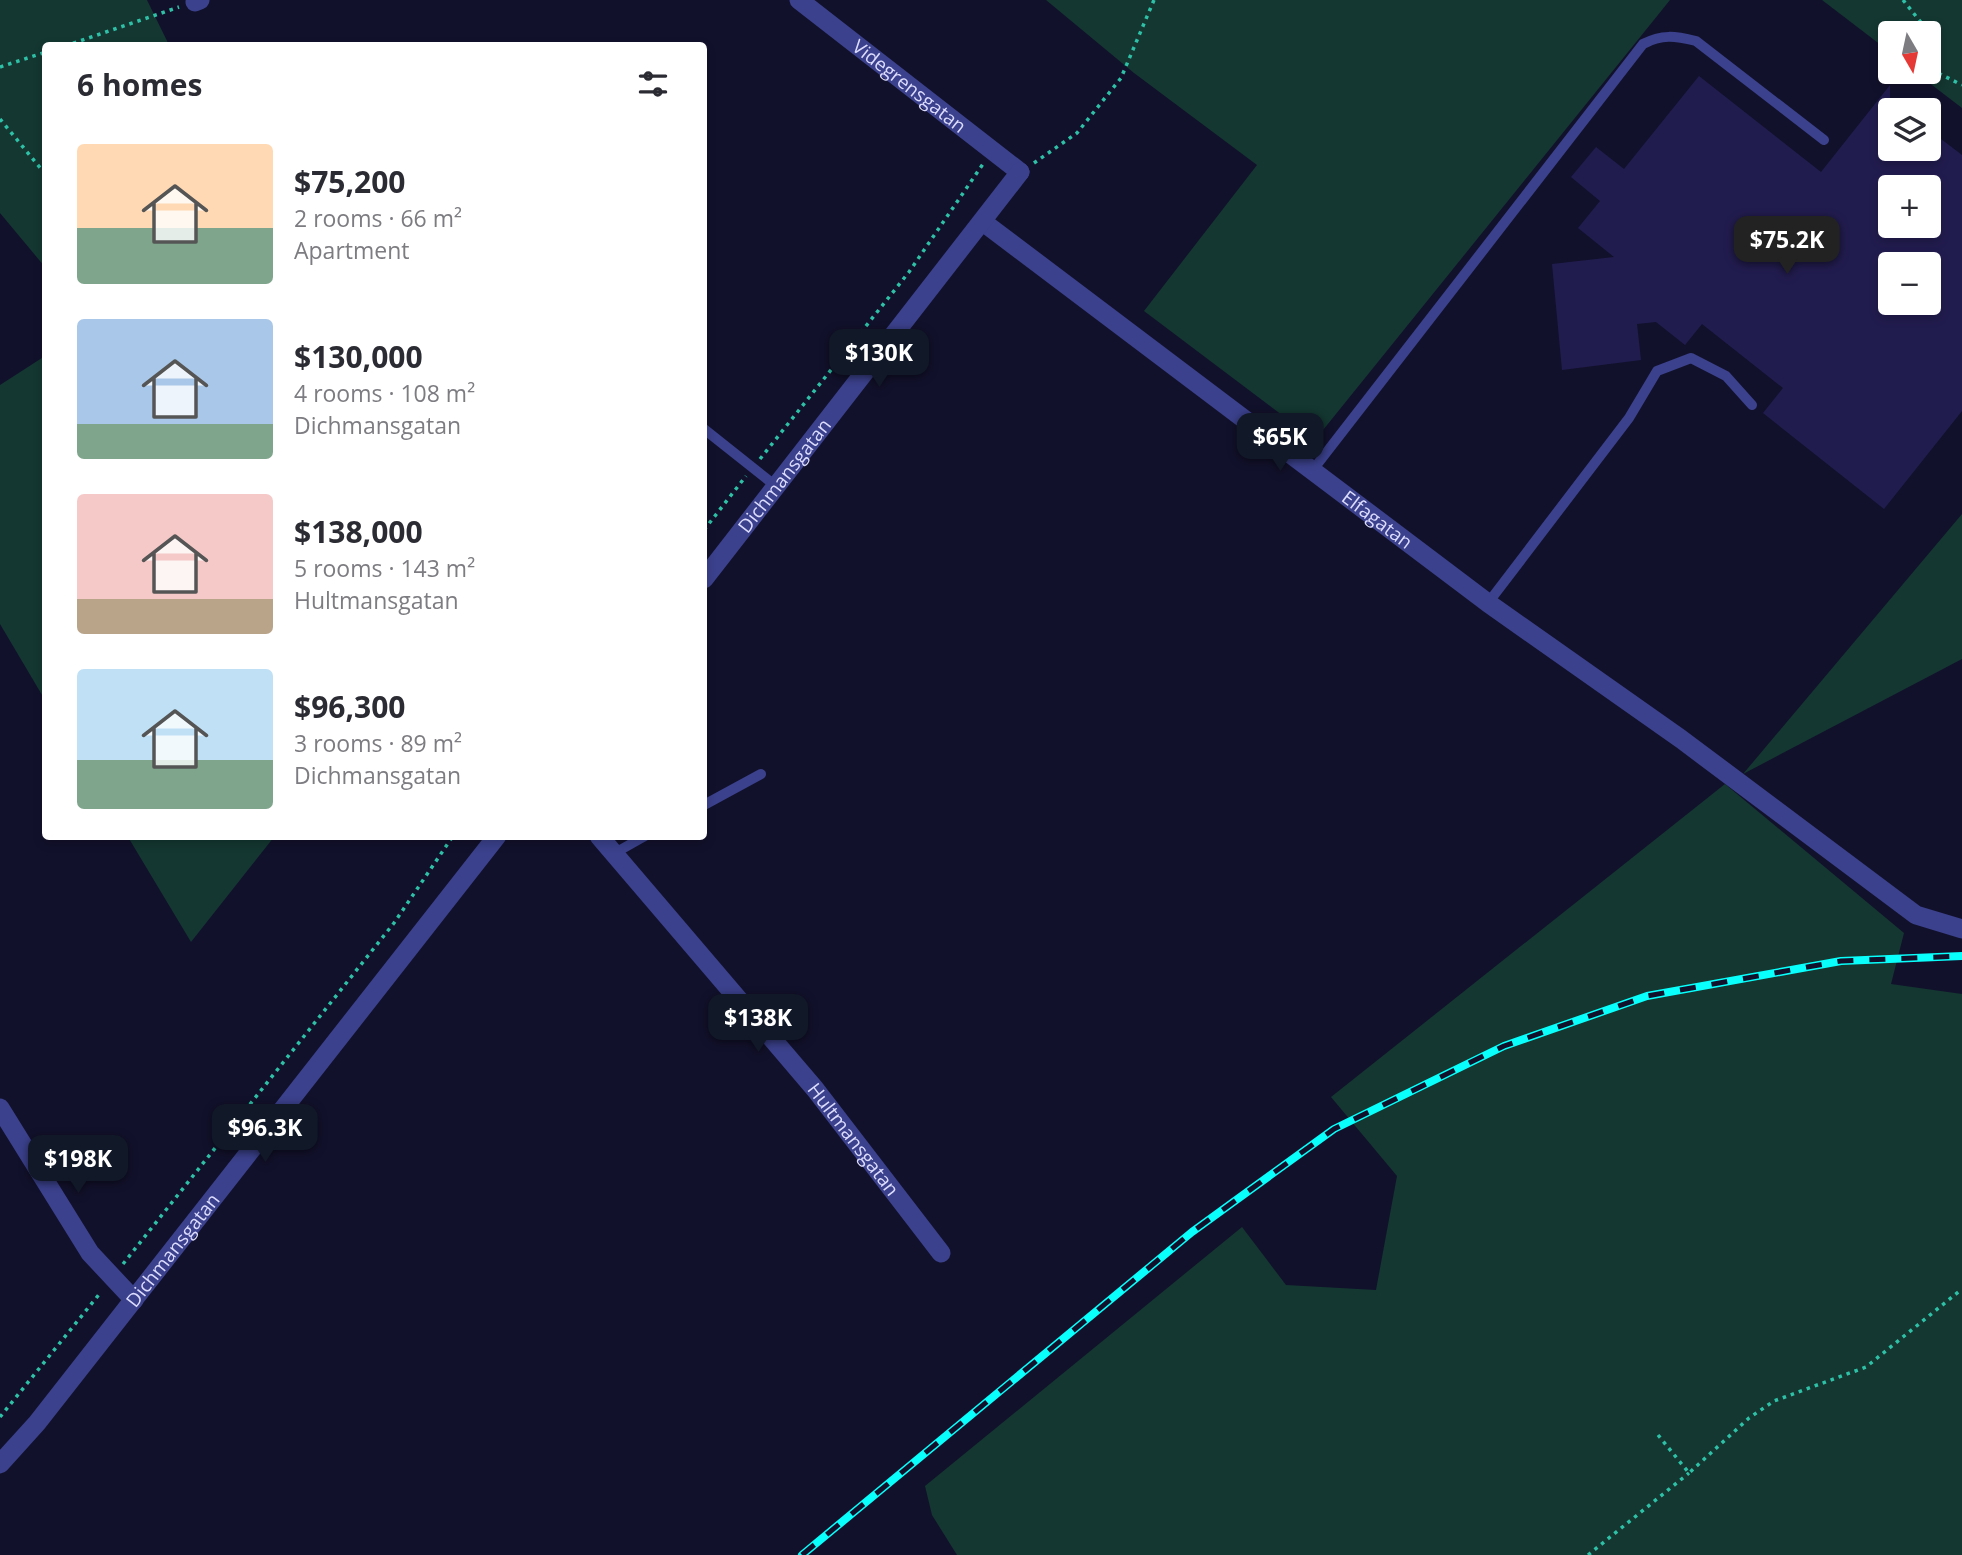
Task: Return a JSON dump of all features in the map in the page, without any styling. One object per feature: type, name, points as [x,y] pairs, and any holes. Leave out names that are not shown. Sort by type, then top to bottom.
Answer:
[{"type":"street","name":"Videgrensgatan","points":[[799,0],[1020,172]]},
{"type":"street","name":"Dichmansgatan","points":[[707,575],[1020,172]]},
{"type":"street","name":"Elfagatan","points":[[983,222],[1311,472],[1916,915],[1962,929]]},
{"type":"street","name":"Dichmansgatan","points":[[0,1464],[37,1423],[493,840]]},
{"type":"street","name":"Hultmansgatan","points":[[602,840],[815,1089],[941,1253]]},
{"type":"street","points":[[0,1108],[90,1253],[134,1300]]},
{"type":"lane","points":[[1311,472],[1643,44],[1658,36],[1675,36],[1696,41],[1824,140]]},
{"type":"lane","points":[[1488,603],[1629,418],[1657,371],[1691,358],[1726,376],[1752,405]]},
{"type":"lane","points":[[707,431],[777,487]]},
{"type":"lane","points":[[707,803],[761,774]]},
{"type":"lane","points":[[613,854],[638,840]]},
{"type":"path","points":[[1020,172],[1077,133],[1121,78],[1154,0]]},
{"type":"path","points":[[1903,0],[1935,40],[1938,73],[1962,85]]},
{"type":"path","points":[[77,42],[198,1]]},
{"type":"path","points":[[0,67],[42,53]]},
{"type":"path","points":[[0,119],[42,170]]},
{"type":"path","points":[[707,526],[909,272],[992,151]]},
{"type":"path","points":[[0,1417],[394,923],[450,840]]},
{"type":"path","points":[[1588,1555],[1766,1407],[1866,1367],[1962,1289]]},
{"type":"path","points":[[1658,1435],[1689,1473]]},
{"type":"green space","points":[[0,0],[147,0],[168,42],[42,42],[42,263],[0,213]]},
{"type":"green space","points":[[1046,0],[1670,0],[1315,440],[1144,311],[1257,165],[1134,73]]},
{"type":"green space","points":[[1822,0],[1962,0],[1962,108],[1931,84],[1941,84],[1941,21],[1878,21],[1878,43]]},
{"type":"green space","points":[[42,358],[42,695],[0,624],[0,385]]},
{"type":"green space","points":[[1962,514],[1962,659],[1743,774]]},
{"type":"green space","points":[[1725,784],[1904,933],[1891,984],[1962,994],[1962,1555],[957,1555],[932,1515],[925,1486],[1242,1227],[1286,1285],[1376,1290],[1397,1176],[1331,1097]]},
{"type":"green space","points":[[130,840],[272,840],[191,942]]},
{"type":"building","points":[[1699,76],[1821,172],[1878,100],[1878,161],[1941,161],[1941,139],[1962,155],[1962,411],[1884,509],[1763,413],[1783,388],[1702,324],[1685,345],[1656,322],[1637,324],[1641,360],[1562,370],[1552,264],[1614,257],[1578,228],[1600,201],[1571,177],[1596,147],[1624,169]]},
{"type":"building","points":[[1890,85],[1890,98],[1880,98]]},
{"type":"railway","points":[[802,1555],[1192,1232],[1334,1129],[1504,1046],[1647,996],[1841,961],[1962,956]]}]
